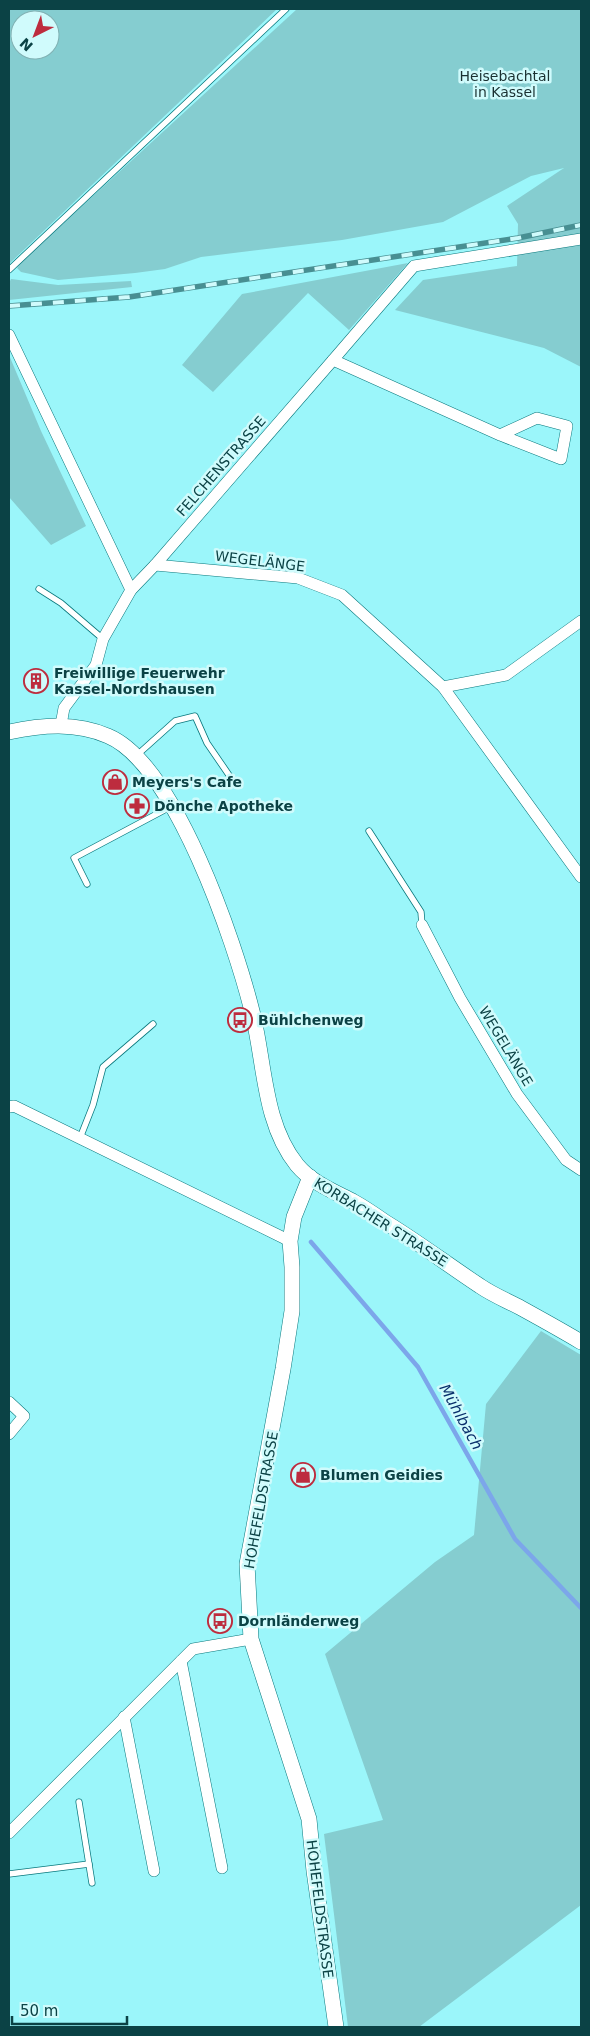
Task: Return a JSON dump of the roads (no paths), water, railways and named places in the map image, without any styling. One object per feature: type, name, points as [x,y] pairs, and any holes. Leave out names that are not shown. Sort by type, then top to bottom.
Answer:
[{"type":"street","name":"FELCHENSTRASSE","points":[[61,725],[64,708],[96,665],[103,640],[131,590],[155,565],[414,266],[581,240]]},
{"type":"street","points":[[9,335],[131,590]]},
{"type":"street","points":[[333,360],[500,434],[561,459],[567,426],[537,418],[500,434]]},
{"type":"street","name":"WEGELÄNGE","points":[[155,565],[298,578],[342,595],[443,687],[580,870]]},
{"type":"street","points":[[443,687],[506,675],[581,621]]},
{"type":"street","name":"KORBACHER STRASSE","points":[[9,732],[61,725],[85,728],[110,736],[136,756],[151,773],[172,806],[217,899],[252,1011],[273,1118],[285,1147],[298,1166],[310,1178],[327,1190],[353,1202],[404,1233],[483,1288],[581,1342]]},
{"type":"street","name":"WEGELÄNGE","points":[[422,925],[460,998],[517,1094],[566,1160],[581,1170]]},
{"type":"street","points":[[9,1106],[14,1106],[290,1241]]},
{"type":"street","name":"HOHEFELDSTRASSE","points":[[310,1178],[294,1217],[290,1241],[292,1311],[247,1564],[251,1640],[309,1819],[314,1871],[336,2027]]},
{"type":"street","points":[[9,1402],[24,1416],[9,1434]]},
{"type":"street","points":[[9,1833],[193,1649],[251,1640]]},
{"type":"street","points":[[181,1661],[222,1868]]},
{"type":"street","points":[[124,1718],[154,1872]]},
{"type":"lane","points":[[9,270],[286,9]]},
{"type":"lane","points":[[39,589],[61,604],[103,640]]},
{"type":"lane","points":[[136,756],[176,721],[195,716],[207,743],[231,778]]},
{"type":"lane","points":[[87,884],[74,858],[172,806]]},
{"type":"lane","points":[[369,831],[421,912],[422,925]]},
{"type":"lane","points":[[80,1138],[93,1105],[103,1067],[153,1024]]},
{"type":"lane","points":[[79,1802],[92,1883]]},
{"type":"lane","points":[[9,1874],[89,1864]]},
{"type":"waterway","name":"Mühlbach","points":[[311,1242],[418,1367],[515,1539],[581,1608]]},
{"type":"railway","points":[[9,306],[129,297],[518,238],[581,225]]},
{"type":"place","name":"Freiwillige Feuerwehr Kassel-Nordshausen","points":[[36,681]]},
{"type":"place","name":"Meyers's Cafe","points":[[115,782]]},
{"type":"place","name":"Dönche Apotheke","points":[[137,806]]},
{"type":"place","name":"Bühlchenweg","points":[[240,1020]]},
{"type":"place","name":"Blumen Geidies","points":[[303,1475]]},
{"type":"place","name":"Dornländerweg","points":[[220,1621]]},
{"type":"park label","name":"Heisebachtal in Kassel","points":[[505,84]]}]
